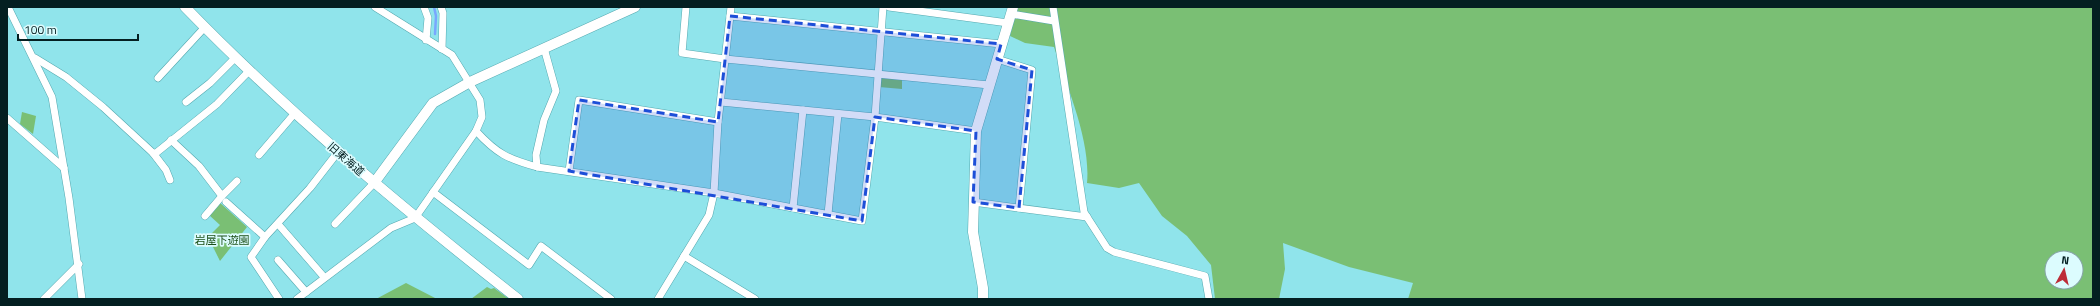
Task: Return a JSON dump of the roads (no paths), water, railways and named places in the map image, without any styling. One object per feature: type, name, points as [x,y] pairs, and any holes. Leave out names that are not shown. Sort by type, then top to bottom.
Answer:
[{"type":"street","points":[[8,7],[35,58],[52,97],[79,264],[82,299]]},
{"type":"street","name":"旧東海道","points":[[185,7],[204,27],[338,152],[415,218],[518,299]]},
{"type":"street","points":[[297,299],[324,277],[391,228],[415,218],[476,131],[482,117],[480,100],[452,55],[375,7]]},
{"type":"street","points":[[424,7],[428,18],[426,40]]},
{"type":"street","points":[[441,7],[443,13],[442,49]]},
{"type":"street","points":[[335,224],[374,182],[433,103],[470,82],[635,7]]},
{"type":"street","points":[[686,7],[682,53],[725,59],[989,85]]},
{"type":"street","points":[[658,299],[709,215],[714,193],[718,122],[731,7]]},
{"type":"street","points":[[476,131],[489,146],[509,159],[538,167],[714,193],[862,221],[875,117],[883,7]]},
{"type":"street","points":[[889,7],[1011,15],[1054,21]]},
{"type":"street","points":[[1053,7],[1054,21],[1069,104],[1084,212],[1107,248],[1114,252],[1205,276],[1209,299]]},
{"type":"street","points":[[984,299],[984,288],[973,232],[976,131],[1011,15]]},
{"type":"street","points":[[730,16],[1001,44]]},
{"type":"street","points":[[158,78],[204,27]]},
{"type":"street","points":[[538,167],[536,155],[544,120],[556,91],[544,48]]},
{"type":"street","points":[[186,102],[210,83],[236,57]]},
{"type":"street","points":[[35,58],[66,77],[103,107],[153,153],[166,170],[170,180]]},
{"type":"street","points":[[997,59],[1032,70],[1019,208]]},
{"type":"street","points":[[153,153],[217,104],[250,70]]},
{"type":"street","points":[[569,171],[579,100],[718,122]]},
{"type":"street","points":[[721,102],[875,117],[976,131]]},
{"type":"street","points":[[793,208],[803,110]]},
{"type":"street","points":[[259,155],[295,113]]},
{"type":"street","points":[[828,214],[838,114]]},
{"type":"street","points":[[7,118],[64,168]]},
{"type":"street","points":[[171,140],[199,166],[224,199],[265,237]]},
{"type":"street","points":[[278,299],[251,257],[265,237],[278,224],[338,152]]},
{"type":"street","points":[[205,216],[224,199],[236,181]]},
{"type":"street","points":[[433,192],[529,265],[541,246],[611,299]]},
{"type":"street","points":[[973,202],[1087,217]]},
{"type":"street","points":[[278,224],[324,277]]},
{"type":"street","points":[[684,256],[755,299]]},
{"type":"street","points":[[278,260],[306,292]]},
{"type":"street","points":[[44,299],[79,264]]},
{"type":"waterway","points":[[434,7],[436,16],[435,34]]},
{"type":"park label","name":"岩屋下遊園","points":[[222,240]]}]
